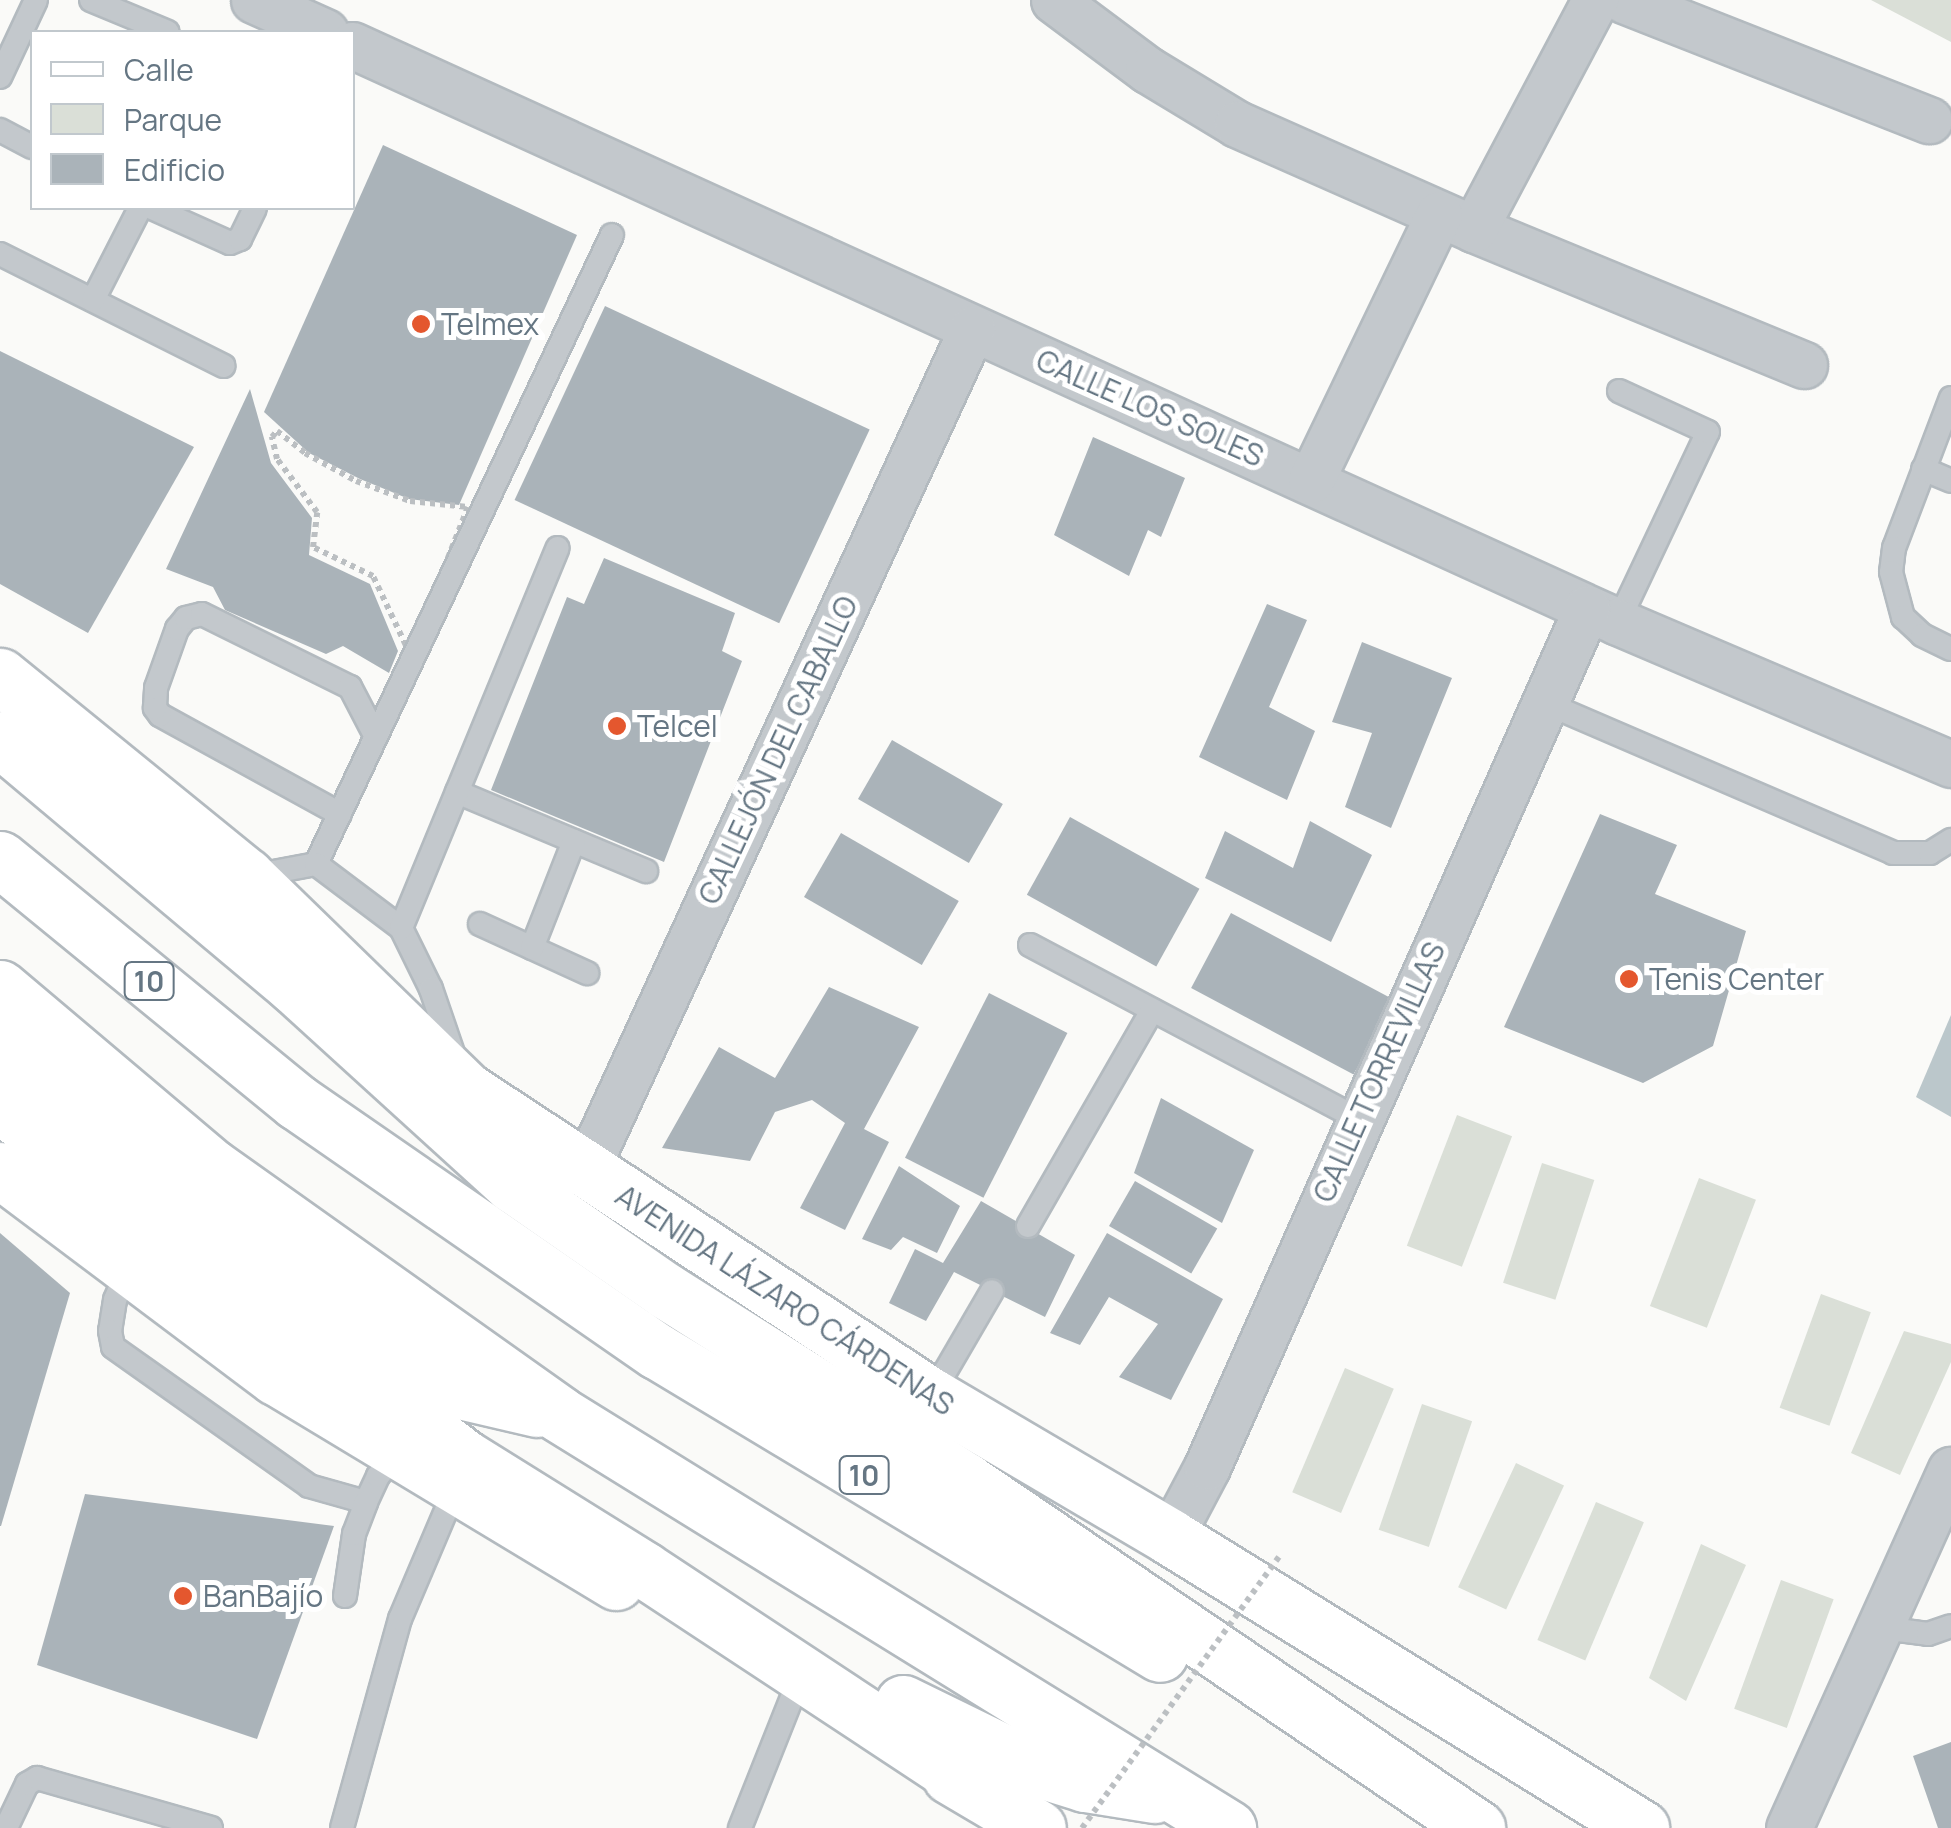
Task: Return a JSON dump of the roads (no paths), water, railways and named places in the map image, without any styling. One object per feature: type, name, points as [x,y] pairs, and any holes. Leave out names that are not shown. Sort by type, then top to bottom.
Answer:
[{"type":"main road","name":"AVENIDA LÁZARO CÁRDENAS","points":[[0,676],[246,876],[462,1087],[584,1172],[930,1396],[1170,1537],[1642,1828]]},
{"type":"main road","points":[[0,739],[292,984],[512,1184],[666,1290],[966,1481],[1477,1828]]},
{"type":"main road","name":"10","points":[[0,859],[298,1102],[657,1351],[1444,1828]]},
{"type":"main road","points":[[292,984],[462,1087]]},
{"type":"main road","points":[[0,988],[212,1168],[560,1414],[1228,1828]]},
{"type":"main road","points":[[12,1077],[392,1355],[451,1390],[560,1414]]},
{"type":"main road","points":[[12,1077],[465,1458],[643,1569],[1015,1814]]},
{"type":"main road","points":[[0,1170],[276,1376],[456,1487],[1015,1814]]},
{"type":"main road","points":[[643,1569],[1040,1770],[1085,1784],[1180,1799]]},
{"type":"street","points":[[254,0],[321,30]]},
{"type":"street","points":[[1054,0],[1148,70],[1237,124],[1456,222],[1804,364]]},
{"type":"street","points":[[1311,480],[1456,222],[1595,0]]},
{"type":"street","points":[[1624,0],[1929,120]]},
{"type":"street","name":"CALLE LOS SOLES","points":[[355,46],[1602,615],[1951,764]]},
{"type":"street","name":"CALLEJÓN DEL CABALLO","points":[[584,1172],[972,329]]},
{"type":"street","name":"CALLE TORREVILLAS","points":[[1170,1537],[1206,1466],[1544,702],[1602,615]]},
{"type":"street","points":[[1796,1825],[1950,1476]]},
{"type":"lane","points":[[92,0],[163,30]]},
{"type":"lane","points":[[0,77],[31,2]]},
{"type":"lane","points":[[0,130],[30,146]]},
{"type":"lane","points":[[93,300],[139,210]]},
{"type":"lane","points":[[156,210],[230,243],[240,239],[255,210]]},
{"type":"lane","points":[[316,864],[612,235]]},
{"type":"lane","points":[[0,254],[224,366]]},
{"type":"lane","points":[[1602,615],[1708,432],[1619,391]]},
{"type":"lane","points":[[1950,394],[1894,548],[1894,594],[1903,617],[1912,626],[1951,649]]},
{"type":"lane","points":[[1922,469],[1951,481]]},
{"type":"lane","points":[[401,928],[558,548]]},
{"type":"lane","points":[[340,814],[160,714],[155,708],[156,688],[176,628],[193,614],[202,614],[350,687],[376,737]]},
{"type":"lane","points":[[1544,702],[1892,853],[1930,853],[1951,840]]},
{"type":"lane","points":[[457,792],[646,871]]},
{"type":"lane","points":[[532,948],[574,841]]},
{"type":"lane","points":[[246,876],[316,864],[401,928],[430,989],[462,1087]]},
{"type":"lane","points":[[480,924],[587,973]]},
{"type":"lane","points":[[1030,945],[1358,1119]]},
{"type":"lane","points":[[1028,1226],[1152,1010]]},
{"type":"lane","points":[[129,1267],[115,1300],[110,1330],[113,1347],[309,1486],[366,1502]]},
{"type":"lane","points":[[930,1396],[992,1290]]},
{"type":"lane","points":[[345,1596],[354,1534],[366,1502],[378,1476],[399,1452]]},
{"type":"lane","points":[[342,1828],[400,1619],[456,1487]]},
{"type":"lane","points":[[1883,1628],[1928,1634],[1951,1626]]},
{"type":"lane","points":[[740,1828],[796,1686]]},
{"type":"lane","points":[[6,1828],[27,1784],[42,1778],[211,1828]]},
{"type":"place","name":"Telmex","points":[[421,324]]},
{"type":"place","name":"Telcel","points":[[617,726]]},
{"type":"place","name":"Tenis Center","points":[[1629,979]]},
{"type":"place","name":"BanBajío","points":[[183,1596]]}]
